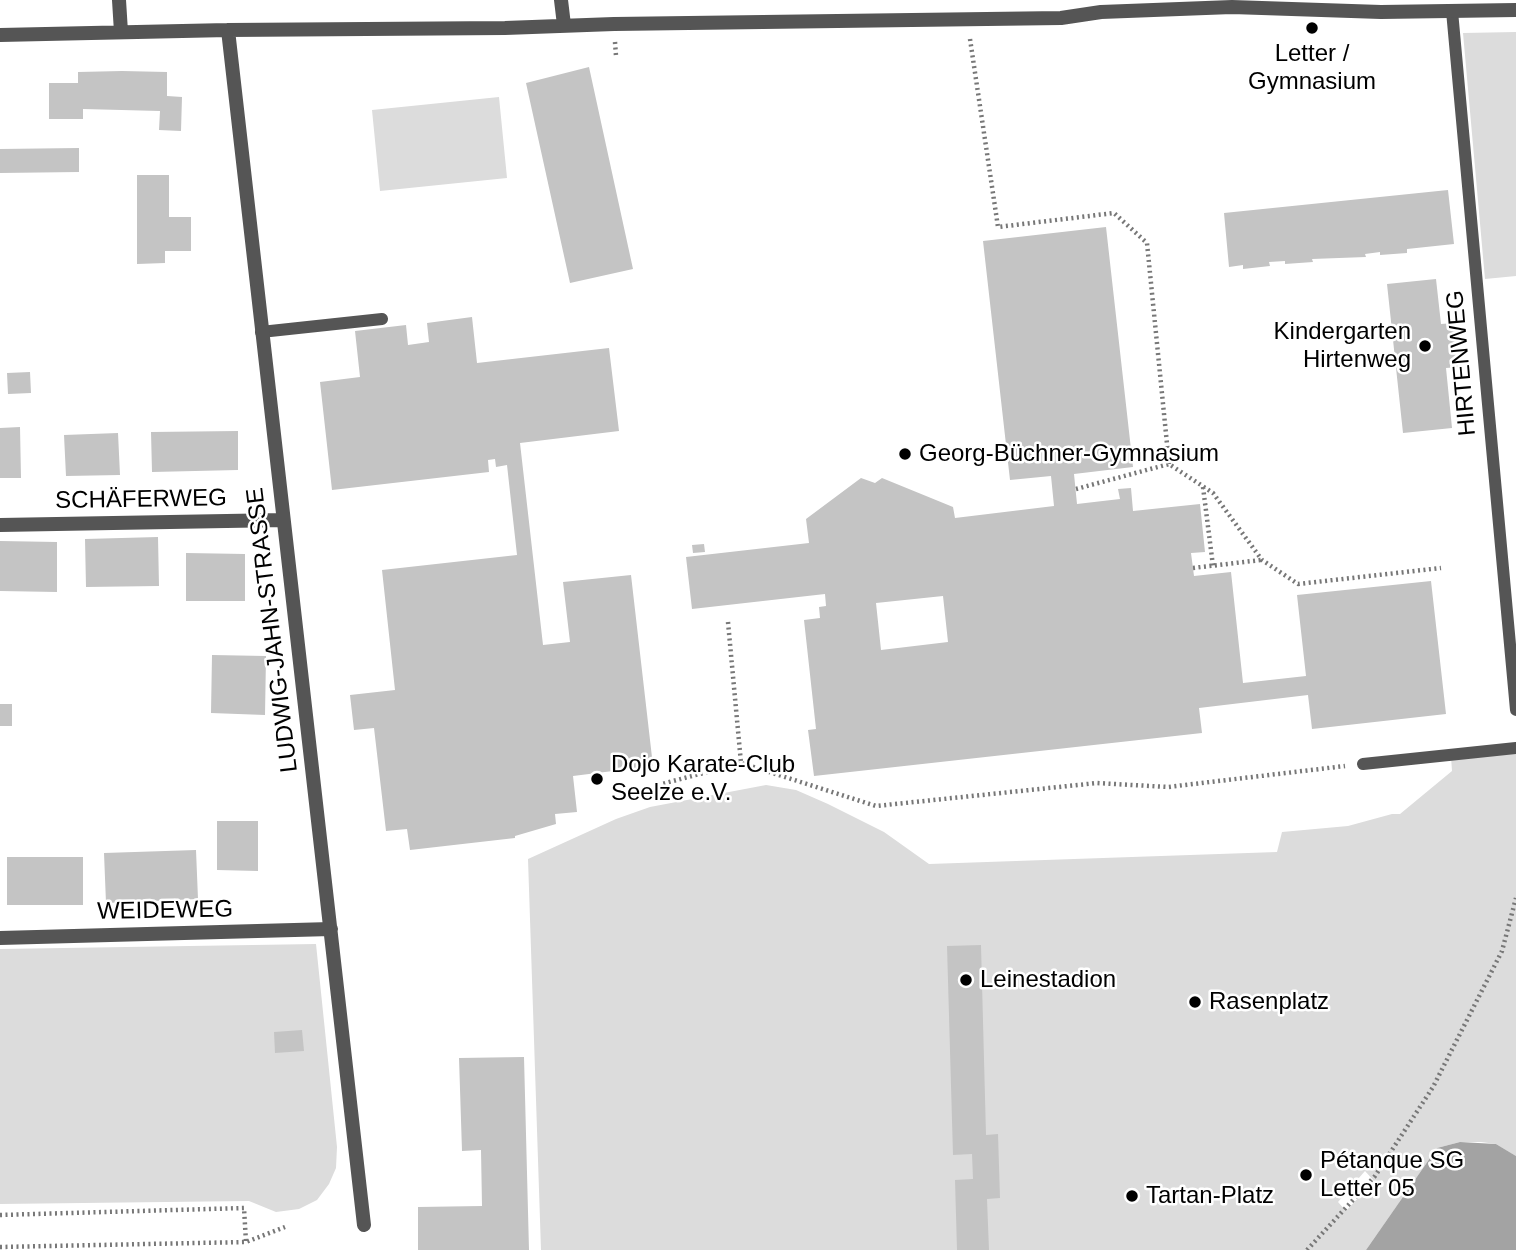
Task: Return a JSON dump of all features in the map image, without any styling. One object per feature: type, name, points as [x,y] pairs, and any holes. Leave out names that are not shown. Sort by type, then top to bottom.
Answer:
[{"type":"street","points":[[119,0],[121,32]]},
{"type":"street","points":[[561,0],[564,25]]},
{"type":"street","points":[[0,35],[1061,18],[1101,12],[1231,3],[1381,12],[1516,10]]},
{"type":"street","name":"LUDWIG-JAHN-STRASSE","points":[[228,30],[364,1225]]},
{"type":"street","name":"SCHÄFERWEG","points":[[0,524],[284,520]]},
{"type":"street","name":"WEIDEWEG","points":[[0,938],[331,929]]},
{"type":"lane","name":"HIRTENWEG","points":[[1452,11],[1516,710]]},
{"type":"lane","points":[[261,332],[382,319]]},
{"type":"lane","points":[[1363,764],[1516,748]]},
{"type":"path","points":[[967,19],[998,227],[1114,213],[1147,243],[1169,464]]},
{"type":"path","points":[[1076,489],[1169,464],[1213,493],[1262,559],[1298,584],[1441,568]]},
{"type":"path","points":[[1203,486],[1213,566]]},
{"type":"path","points":[[1193,568],[1262,559]]},
{"type":"path","points":[[728,622],[741,763]]},
{"type":"path","points":[[658,785],[741,763],[876,806],[1097,782],[1168,788],[1363,764]]},
{"type":"path","points":[[1307,1250],[1375,1176],[1433,1087],[1502,951],[1516,898]]},
{"type":"path","points":[[0,1214],[244,1208],[246,1242]]},
{"type":"path","points":[[0,1247],[246,1242],[285,1227]]},
{"type":"shaded area","points":[[1516,32],[1516,276],[1485,279],[1463,33]]},
{"type":"shaded area","points":[[499,97],[507,178],[380,191],[372,110]]},
{"type":"shaded area","name":"Leinestadion","points":[[1516,751],[1516,1156],[1496,1144],[1481,1142],[1460,1142],[1437,1148],[1366,1250],[541,1250],[528,859],[616,819],[650,807],[766,785],[796,790],[828,804],[884,832],[929,864],[1277,852],[1282,832],[1348,826],[1400,814],[1452,771],[1451,757]],"holes":[[[1365,1171],[1374,1181],[1346,1211],[1338,1202]]]},
{"type":"shaded area","points":[[316,944],[337,1147],[336,1168],[329,1184],[317,1200],[299,1209],[276,1212],[249,1201],[0,1204],[0,949]]},
{"type":"shaded area","points":[[1460,1142],[1496,1144],[1516,1156],[1516,1250],[1366,1250],[1437,1148]]},
{"type":"building","points":[[589,67],[633,269],[570,283],[526,83]]},
{"type":"building","points":[[78,72],[167,72],[167,96],[182,97],[181,131],[159,130],[160,111],[83,109],[83,119],[49,119],[49,83],[78,83]]},
{"type":"building","points":[[79,148],[79,172],[0,173],[0,149]]},
{"type":"building","points":[[137,175],[169,175],[169,217],[191,217],[191,251],[165,251],[165,263],[137,264]]},
{"type":"building","points":[[1448,190],[1454,244],[1407,249],[1407,253],[1380,255],[1380,252],[1365,254],[1366,257],[1312,259],[1313,262],[1285,264],[1285,261],[1269,262],[1270,266],[1243,269],[1243,265],[1229,267],[1224,213]]},
{"type":"building","points":[[1106,227],[1133,467],[1074,474],[1077,504],[1120,499],[1118,489],[1131,488],[1133,511],[1200,504],[1205,552],[1191,553],[1194,576],[1231,572],[1243,683],[1306,676],[1297,595],[1431,581],[1446,714],[1312,729],[1308,695],[1199,708],[1202,733],[814,776],[808,730],[816,729],[804,620],[820,618],[819,607],[826,606],[825,594],[692,609],[686,557],[809,543],[806,519],[861,478],[875,483],[882,478],[953,507],[955,518],[1054,506],[1051,476],[1010,480],[983,241]],"holes":[[[943,596],[948,642],[881,650],[876,603]]]},
{"type":"building","name":"Kindergarten Hirtenweg","points":[[1436,279],[1441,324],[1455,323],[1460,367],[1446,368],[1452,428],[1403,433],[1387,284]]},
{"type":"building","points":[[472,317],[477,363],[609,348],[619,431],[520,443],[543,645],[570,642],[563,582],[631,575],[653,766],[573,776],[577,812],[555,814],[556,824],[515,838],[410,850],[407,829],[386,831],[374,728],[354,730],[350,695],[395,690],[382,570],[517,555],[507,465],[496,467],[495,459],[488,460],[489,472],[332,490],[320,382],[360,377],[355,331],[406,325],[408,345],[429,342],[427,323]]},
{"type":"building","points":[[30,372],[31,393],[8,394],[7,373]]},
{"type":"building","points":[[20,427],[21,478],[0,478],[0,428]]},
{"type":"building","points":[[238,431],[238,470],[152,472],[151,432]]},
{"type":"building","points":[[118,433],[120,475],[66,476],[64,435]]},
{"type":"building","points":[[158,537],[159,586],[86,587],[85,539]]},
{"type":"building","points":[[0,541],[57,542],[57,592],[0,591]]},
{"type":"building","points":[[704,544],[705,552],[693,553],[692,545]]},
{"type":"building","points":[[186,553],[245,554],[245,601],[186,601]]},
{"type":"building","points":[[212,655],[266,656],[265,715],[211,713]]},
{"type":"building","points":[[0,704],[12,704],[12,726],[0,726]]},
{"type":"building","points":[[217,821],[258,821],[258,871],[217,870]]},
{"type":"building","points":[[196,850],[198,899],[106,903],[104,853]]},
{"type":"building","points":[[7,857],[83,857],[83,905],[7,905]]},
{"type":"building","points":[[981,945],[986,1135],[998,1134],[1000,1198],[987,1199],[989,1250],[957,1250],[955,1180],[973,1179],[972,1154],[953,1155],[947,946]]},
{"type":"building","points":[[302,1030],[304,1051],[275,1053],[274,1032]]},
{"type":"building","points":[[524,1057],[529,1250],[418,1250],[418,1207],[482,1206],[481,1150],[462,1151],[459,1058]]},
{"type":"place","name":"Letter / Gymnasium","points":[[1312,28]]},
{"type":"place","name":"Kindergarten Hirtenweg","points":[[1425,346]]},
{"type":"place","name":"Georg-Büchner-Gymnasium","points":[[905,454]]},
{"type":"place","name":"Dojo Karate-Club Seelze e.V.","points":[[597,779]]},
{"type":"place","name":"Leinestadion","points":[[966,980]]},
{"type":"place","name":"Rasenplatz","points":[[1195,1002]]},
{"type":"place","name":"Pétanque SG Letter 05","points":[[1306,1175]]},
{"type":"place","name":"Tartan-Platz","points":[[1132,1196]]}]
